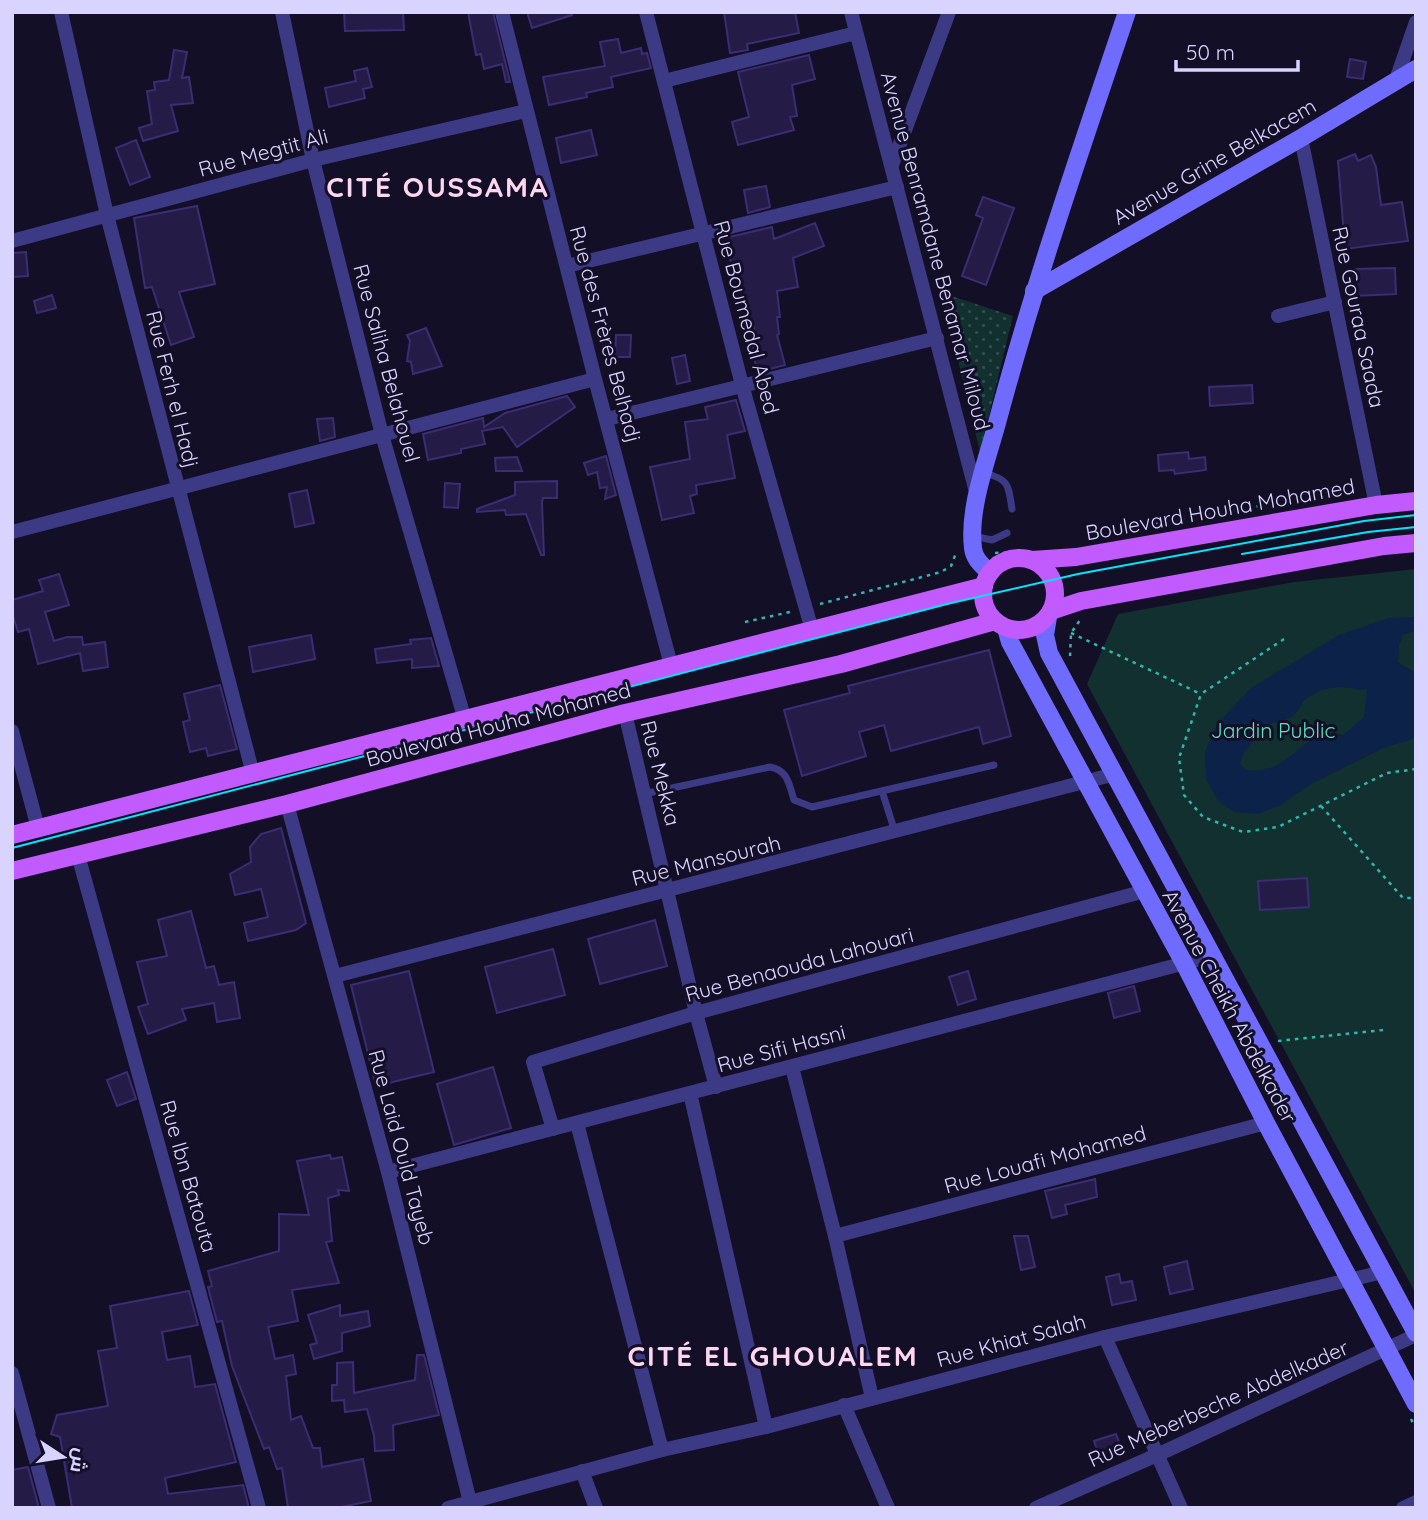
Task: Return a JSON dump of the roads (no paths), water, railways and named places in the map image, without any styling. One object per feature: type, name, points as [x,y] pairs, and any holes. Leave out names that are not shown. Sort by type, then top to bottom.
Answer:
[{"type":"main road","points":[[987,580],[1004,562],[1012,559],[1032,560],[1046,570],[1053,580],[1056,596],[1049,614],[1039,625],[1029,629],[1001,625],[985,606],[987,580],[975,558],[972,522],[1034,291],[1127,12]]},
{"type":"main road","name":"Avenue Grine Belkacem","points":[[1034,291],[1416,69]]},
{"type":"main road","name":"Boulevard Houha Mohamed","points":[[1032,560],[1076,557],[1376,505],[1416,501]]},
{"type":"main road","points":[[1049,614],[1081,601],[1416,542]]},
{"type":"main road","name":"Boulevard Houha Mohamed","points":[[12,835],[812,631],[987,580]]},
{"type":"main road","name":"Avenue Cheikh Abdelkader","points":[[1049,614],[1045,635],[1049,653],[1416,1334]]},
{"type":"main road","name":"Boulevard Houha Mohamed","points":[[12,871],[287,804],[625,713],[1001,625]]},
{"type":"main road","name":"Avenue Cheikh Abdelkader","points":[[1001,625],[1184,963],[1416,1404]]},
{"type":"street","name":"Rue Ferh el Hadj","points":[[61,12],[107,215],[253,774]]},
{"type":"street","name":"Rue Saliha Belahouel","points":[[282,12],[313,160],[382,435],[465,720]]},
{"type":"street","name":"Rue des Frères Belhadj","points":[[502,12],[671,665]]},
{"type":"street","name":"Rue Boumedal Abed","points":[[646,12],[742,384],[812,631]]},
{"type":"street","name":"Avenue Benramdane Benamar Miloud","points":[[851,12],[973,477],[977,501]]},
{"type":"street","points":[[892,165],[949,12]]},
{"type":"street","points":[[1396,80],[1416,22]]},
{"type":"street","points":[[664,81],[856,33]]},
{"type":"street","name":"Rue Megtit Ali","points":[[12,241],[313,160],[526,111]]},
{"type":"street","name":"Rue Gouraa Saada","points":[[1301,138],[1376,505]]},
{"type":"street","points":[[567,266],[897,187]]},
{"type":"street","points":[[1278,316],[1335,302]]},
{"type":"street","points":[[607,419],[937,338]]},
{"type":"street","points":[[12,532],[596,379]]},
{"type":"street","name":"Rue Mekka","points":[[625,713],[716,1087]]},
{"type":"street","points":[[12,731],[38,828]]},
{"type":"street","name":"Rue Mansourah","points":[[335,976],[1115,774]]},
{"type":"street","name":"Rue Laid Ould Tayeb","points":[[287,804],[388,1172],[470,1502]]},
{"type":"street","name":"Rue Ibn Batouta","points":[[78,855],[260,1508]]},
{"type":"street","name":"Rue Benaouda Lahouari","points":[[553,1129],[533,1062],[696,1013],[1145,891]]},
{"type":"street","name":"Rue Sifi Hasni","points":[[388,1172],[1212,956]]},
{"type":"street","points":[[792,1067],[872,1398]]},
{"type":"street","points":[[690,1093],[766,1427]]},
{"type":"street","points":[[577,1123],[662,1450]]},
{"type":"street","name":"Rue Louafi Mohamed","points":[[835,1236],[1266,1123]]},
{"type":"street","name":"Rue Khiat Salah","points":[[448,1508],[662,1450],[766,1427],[1105,1337],[1383,1272]]},
{"type":"street","name":"Rue Meberbeche Abdelkader","points":[[1036,1508],[1387,1350],[1416,1334]]},
{"type":"street","points":[[1105,1337],[1181,1508]]},
{"type":"street","points":[[12,1373],[48,1508]]},
{"type":"street","points":[[844,1405],[888,1508]]},
{"type":"street","points":[[582,1471],[596,1508]]},
{"type":"street","points":[[1403,1508],[1416,1502]]},
{"type":"lane","points":[[984,473],[1002,478],[1006,483],[1012,509]]},
{"type":"lane","points":[[972,536],[992,540],[1007,533]]},
{"type":"lane","points":[[643,794],[770,767],[780,769],[786,775],[794,800],[812,807],[994,765]]},
{"type":"lane","points":[[882,791],[895,832]]},
{"type":"water","points":[[1416,617],[1416,630],[1403,635],[1398,662],[1416,673],[1416,738],[1386,747],[1311,784],[1279,806],[1258,814],[1235,812],[1218,801],[1206,779],[1205,752],[1217,724],[1251,688],[1339,635],[1389,618]],"holes":[[[1340,687],[1367,690],[1364,717],[1343,735],[1320,736],[1270,768],[1246,770],[1240,764],[1243,754],[1267,725],[1290,718],[1304,700],[1321,690]]]},
{"type":"tram line","points":[[12,848],[947,604],[1078,574],[1364,521],[1416,515]]},
{"type":"tram line","points":[[1242,554],[1368,532],[1416,527]]},
{"type":"district","name":"CITÉ OUSSAMA","points":[[438,186]]},
{"type":"district","name":"CITÉ EL GHOUALEM","points":[[773,1355]]},
{"type":"park label","name":"Jardin Public","points":[[1273,730]]}]
